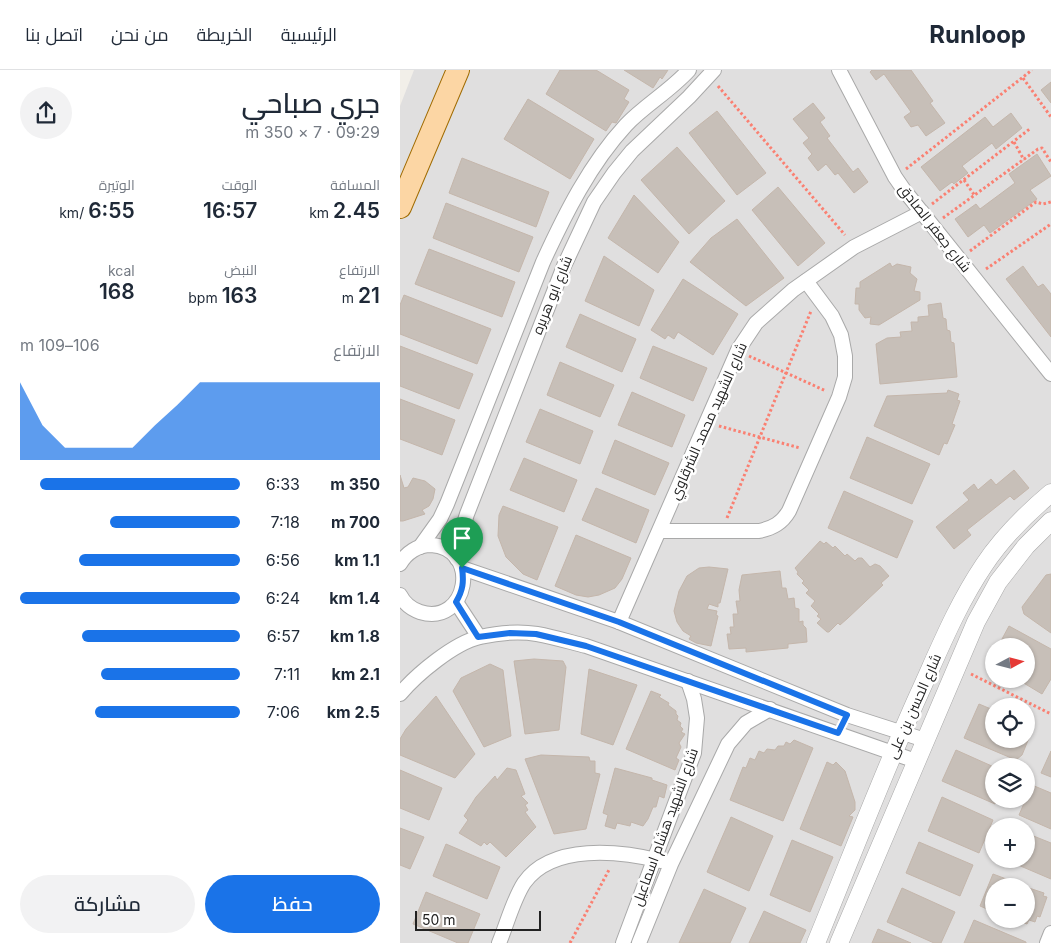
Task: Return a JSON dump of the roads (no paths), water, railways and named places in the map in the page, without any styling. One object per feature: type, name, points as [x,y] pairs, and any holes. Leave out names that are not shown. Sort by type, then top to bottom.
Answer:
[{"type":"main road","points":[[400,206],[458,70]]},
{"type":"street","name":"شارع ابو هريره","points":[[400,564],[410,549],[440,519],[544,262],[561,224],[584,183],[624,127],[689,70]]},
{"type":"street","name":"شارع جعفر الصادق","points":[[839,70],[895,177],[1051,374]]},
{"type":"street","name":"شارع ابو هريره","points":[[456,602],[462,592],[464,580],[460,563],[460,536],[467,514],[548,305],[583,223],[594,202],[632,151],[712,73]]},
{"type":"street","name":"شارع الشهيد محمد الشرقاوي","points":[[619,622],[738,350],[746,336],[766,312],[854,247],[922,212]]},
{"type":"street","points":[[660,531],[759,531],[774,527],[780,523],[789,511],[816,453],[839,397],[845,377],[845,356],[841,335],[832,316],[806,281]]},
{"type":"street","name":"شارع الحسن بن على","points":[[816,943],[901,733],[962,601],[985,563],[1029,512],[1051,493]]},
{"type":"street","name":"شارع الحسن بن على","points":[[839,943],[976,622],[998,582],[1026,546],[1051,521]]},
{"type":"street","points":[[410,549],[431,545],[441,547],[450,552],[460,563],[619,622],[847,715],[925,740]]},
{"type":"street","points":[[401,599],[408,606],[424,613],[441,612],[456,602],[478,637]]},
{"type":"street","points":[[400,694],[421,672],[439,658],[478,637],[510,633],[536,634],[586,646],[916,760]]},
{"type":"street","name":"شارع الشهيد هشام اسماعيل","points":[[623,943],[694,753],[697,718],[694,699],[688,681]]},
{"type":"street","name":"شارع الشهيد هشام اسماعيل","points":[[639,943],[672,864],[728,744],[746,723],[770,709]]},
{"type":"street","points":[[838,733],[847,715]]},
{"type":"street","points":[[499,943],[524,884],[536,869],[552,860],[598,853],[617,854],[672,864]]},
{"type":"street","points":[[1047,943],[1051,933]]}]
